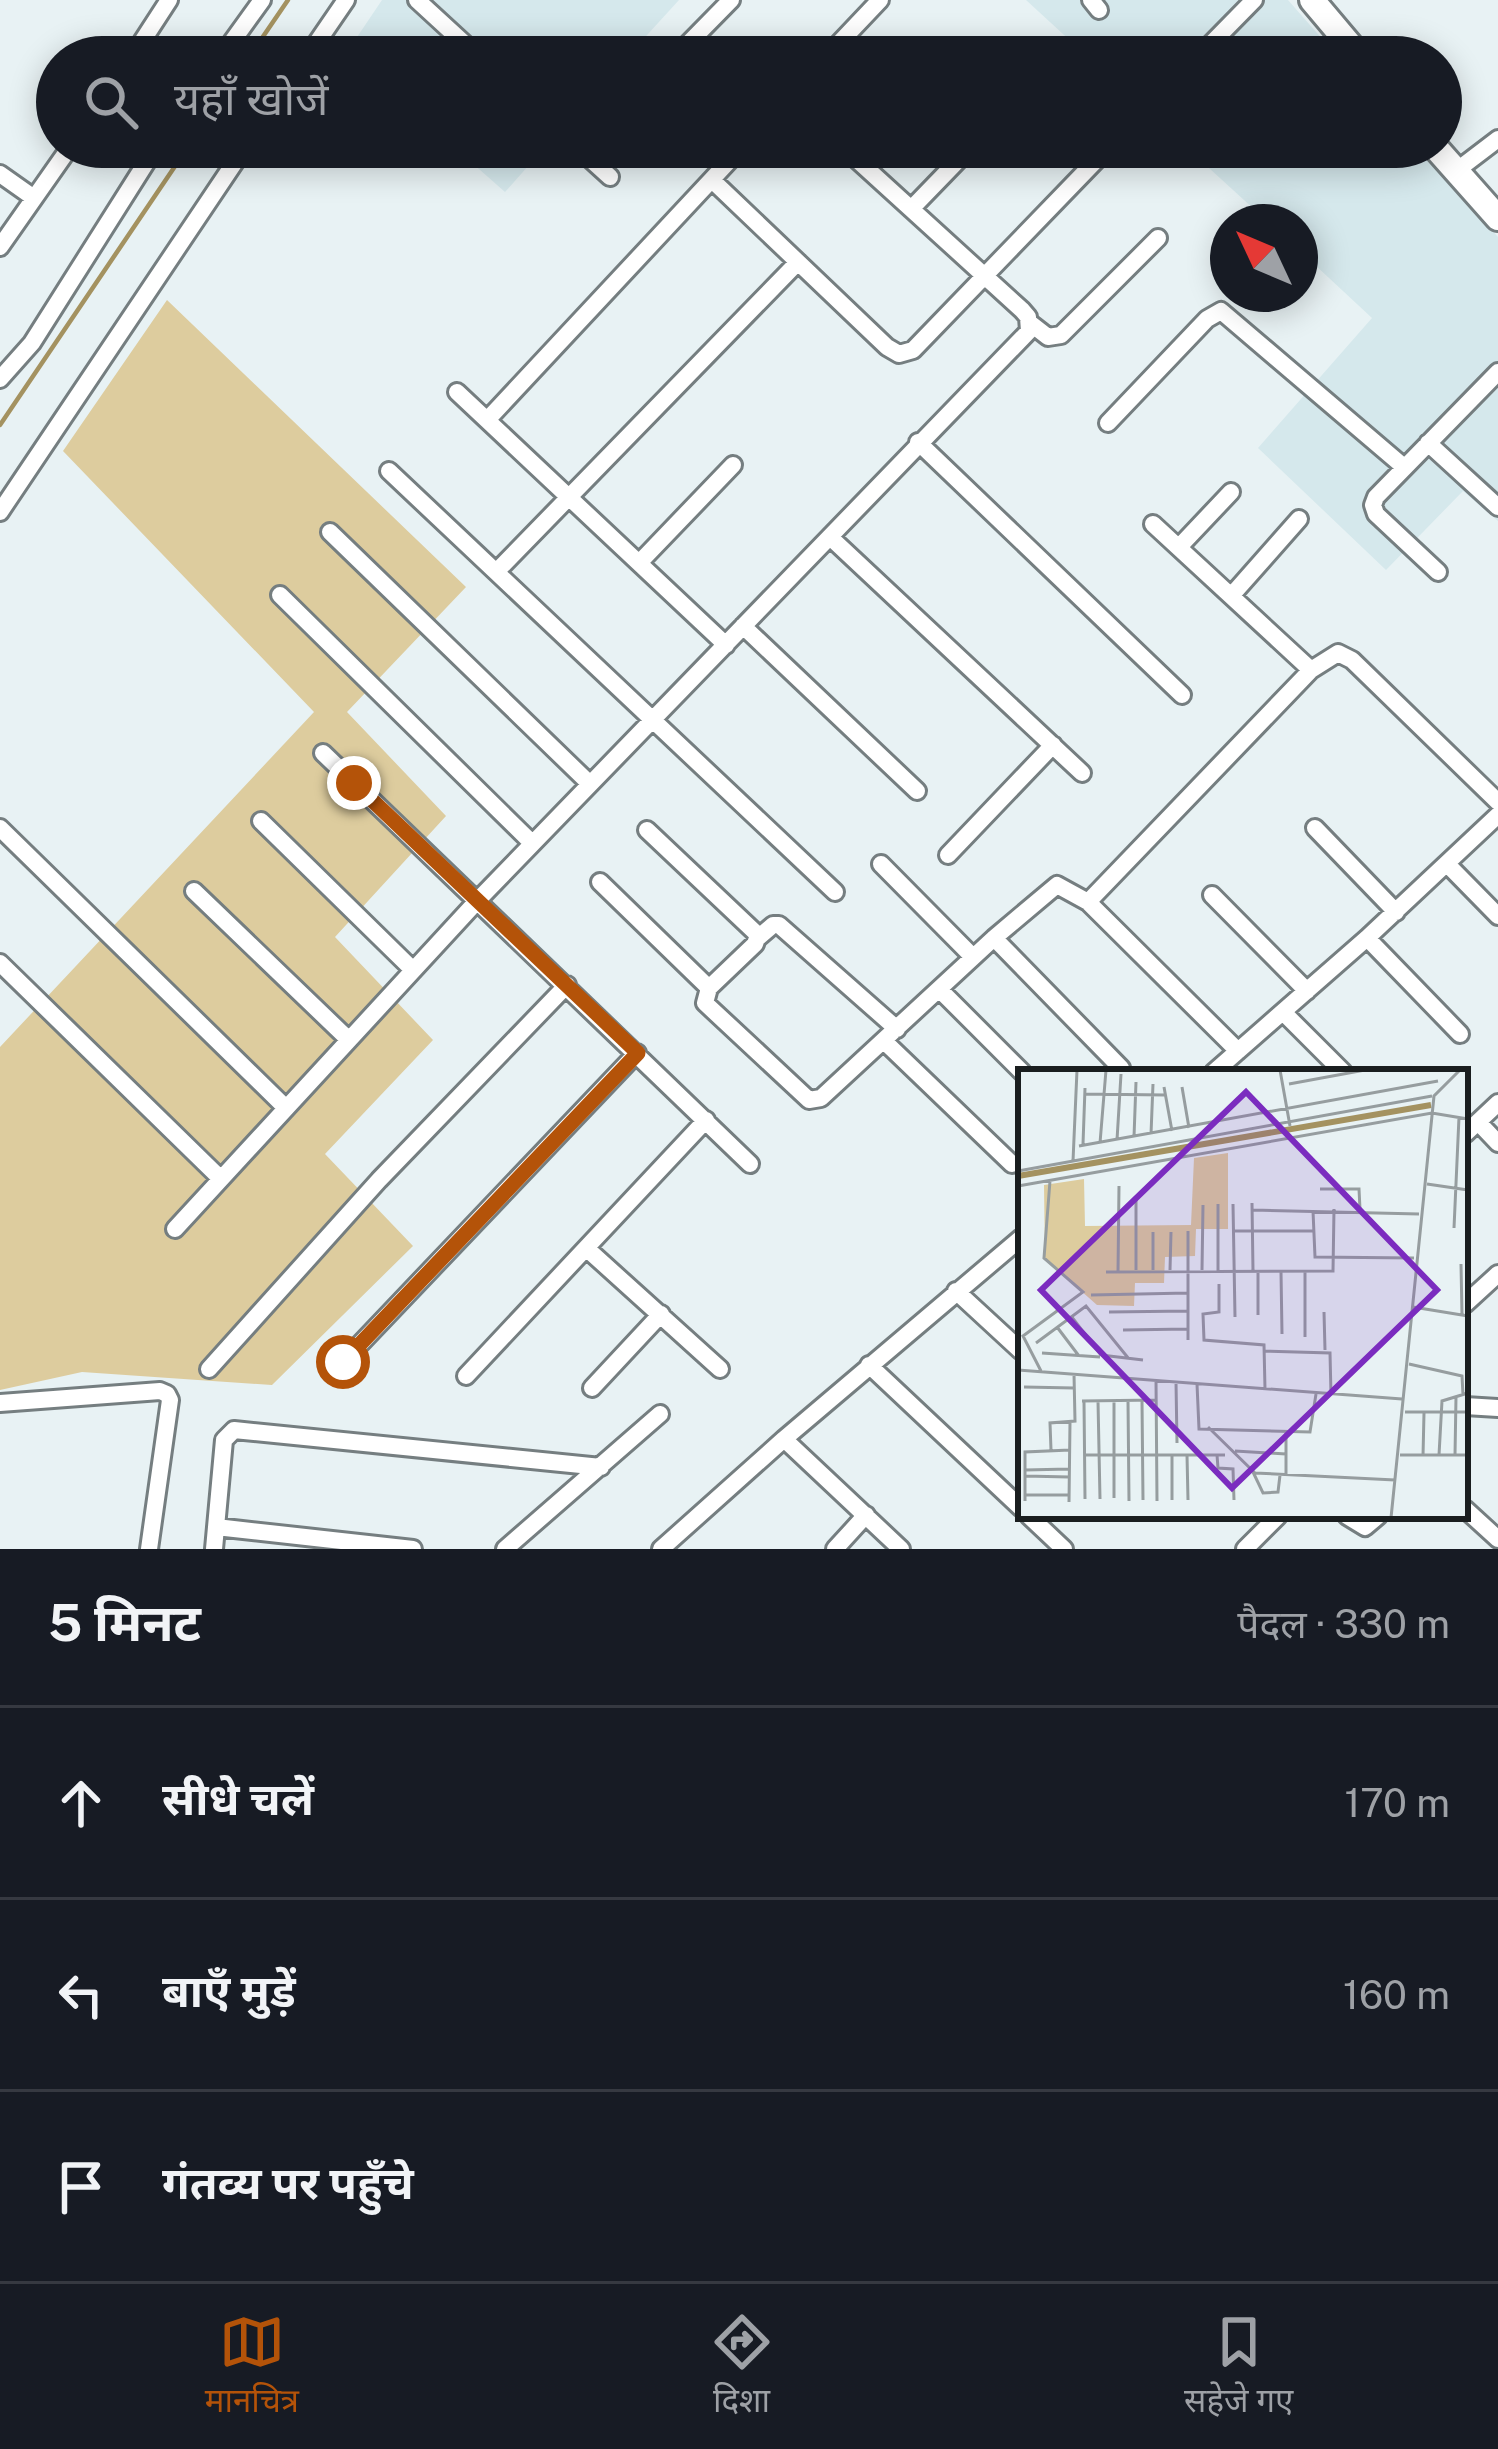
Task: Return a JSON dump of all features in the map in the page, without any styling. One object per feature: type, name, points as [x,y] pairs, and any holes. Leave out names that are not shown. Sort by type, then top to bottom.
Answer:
[{"type":"highway","points":[[1312,0],[1342,36]]},
{"type":"highway","points":[[1453,168],[1498,218]]},
{"type":"street","points":[[146,36],[169,0]]},
{"type":"street","points":[[236,36],[262,0]]},
{"type":"street","points":[[321,36],[346,0]]},
{"type":"street","points":[[417,0],[456,36]]},
{"type":"street","points":[[695,36],[730,0]]},
{"type":"street","points":[[846,36],[880,0]]},
{"type":"street","points":[[1219,36],[1255,0]]},
{"type":"street","points":[[1462,167],[1498,139]]},
{"type":"street","points":[[0,247],[55,168]]},
{"type":"street","points":[[0,379],[32,343],[143,168]]},
{"type":"street","points":[[0,512],[231,168]]},
{"type":"street","points":[[600,168],[610,177]]},
{"type":"street","points":[[488,419],[723,168]]},
{"type":"street","points":[[865,168],[1048,337],[1061,335],[1158,238]]},
{"type":"street","points":[[911,209],[950,168]]},
{"type":"street","points":[[712,180],[899,354],[913,350],[1089,168]]},
{"type":"street","points":[[1456,172],[1461,168]]},
{"type":"street","points":[[0,174],[34,198]]},
{"type":"street","points":[[497,571],[798,262]]},
{"type":"street","points":[[1108,423],[1221,311],[1405,467]]},
{"type":"street","points":[[175,1229],[412,969],[918,442],[1025,337],[1030,323]]},
{"type":"street","points":[[1438,572],[1374,510],[1376,497],[1498,372]]},
{"type":"street","points":[[457,392],[726,645]]},
{"type":"street","points":[[918,442],[1182,695]]},
{"type":"street","points":[[1428,443],[1498,507]]},
{"type":"street","points":[[639,563],[733,465]]},
{"type":"street","points":[[389,471],[835,892]]},
{"type":"street","points":[[1179,547],[1231,492]]},
{"type":"street","points":[[1231,596],[1299,519]]},
{"type":"street","points":[[1153,524],[1311,670]]},
{"type":"street","points":[[331,532],[590,784]]},
{"type":"street","points":[[830,537],[1082,773]]},
{"type":"street","points":[[280,595],[532,843]]},
{"type":"street","points":[[743,626],[917,791]]},
{"type":"street","points":[[1088,902],[1311,670],[1338,653],[1352,660],[1498,802]]},
{"type":"street","points":[[948,855],[1053,745]]},
{"type":"street","points":[[323,753],[750,1164]]},
{"type":"street","points":[[1217,1069],[1498,815]]},
{"type":"street","points":[[261,821],[412,969]]},
{"type":"street","points":[[0,828],[286,1108]]},
{"type":"street","points":[[1316,828],[1396,912]]},
{"type":"street","points":[[646,830],[759,937]]},
{"type":"street","points":[[881,864],[973,957]]},
{"type":"street","points":[[1448,865],[1498,916]]},
{"type":"street","points":[[600,882],[709,988]]},
{"type":"street","points":[[1012,1164],[891,1035],[779,925],[759,937],[709,988],[704,998],[708,1007],[809,1100],[821,1098],[891,1035],[940,990],[994,938],[1053,886],[1062,885],[1088,902],[1238,1051]]},
{"type":"street","points":[[194,891],[349,1039]]},
{"type":"street","points":[[1212,896],[1307,991]]},
{"type":"street","points":[[994,938],[1121,1068]]},
{"type":"street","points":[[1367,938],[1460,1034]]},
{"type":"street","points":[[0,963],[221,1179]]},
{"type":"street","points":[[209,1369],[380,1180],[567,985]]},
{"type":"street","points":[[940,990],[1019,1069]]},
{"type":"street","points":[[1283,1012],[1340,1069]]},
{"type":"street","points":[[343,1362],[638,1053]]},
{"type":"street","points":[[1498,1102],[1471,1128],[1498,1143]]},
{"type":"street","points":[[466,1376],[706,1120]]},
{"type":"street","points":[[661,1549],[1018,1240]]},
{"type":"street","points":[[586,1247],[720,1369]]},
{"type":"street","points":[[1468,1301],[1498,1274]]},
{"type":"street","points":[[956,1291],[1018,1348]]},
{"type":"street","points":[[592,1388],[661,1314]]},
{"type":"street","points":[[869,1365],[1018,1505]]},
{"type":"street","points":[[0,1403],[76,1395],[167,1394],[170,1400],[148,1549]]},
{"type":"street","points":[[1468,1406],[1498,1408]]},
{"type":"street","points":[[489,1549],[503,1549],[660,1414]]},
{"type":"street","points":[[214,1549],[224,1441],[234,1430],[601,1466]]},
{"type":"street","points":[[784,1439],[901,1549]]},
{"type":"street","points":[[1468,1512],[1498,1539]]},
{"type":"street","points":[[835,1549],[866,1515]]},
{"type":"street","points":[[1032,1519],[1064,1549]]},
{"type":"street","points":[[1253,1546],[1276,1519]]},
{"type":"street","points":[[216,1527],[413,1549]]},
{"type":"shaded area","points":[[382,0],[679,0],[646,36],[358,36]]},
{"type":"shaded area","points":[[1026,0],[1288,0],[1320,36],[1065,36]]},
{"type":"shaded area","points":[[478,168],[526,168],[505,192]]},
{"type":"shaded area","points":[[1209,168],[1437,168],[1498,237],[1498,521],[1463,491],[1386,570],[1258,448],[1372,318],[1318,268],[1318,204],[1248,204]]},
{"type":"shaded area","points":[[167,300],[466,587],[347,712],[446,816],[335,937],[433,1040],[325,1154],[413,1246],[272,1385],[82,1372],[0,1390],[0,1047],[314,712],[63,451]]},
{"type":"waterway","points":[[263,36],[288,0]]},
{"type":"waterway","points":[[0,425],[174,168]]},
{"type":"route","points":[[343,1362],[638,1053],[354,783]]}]
